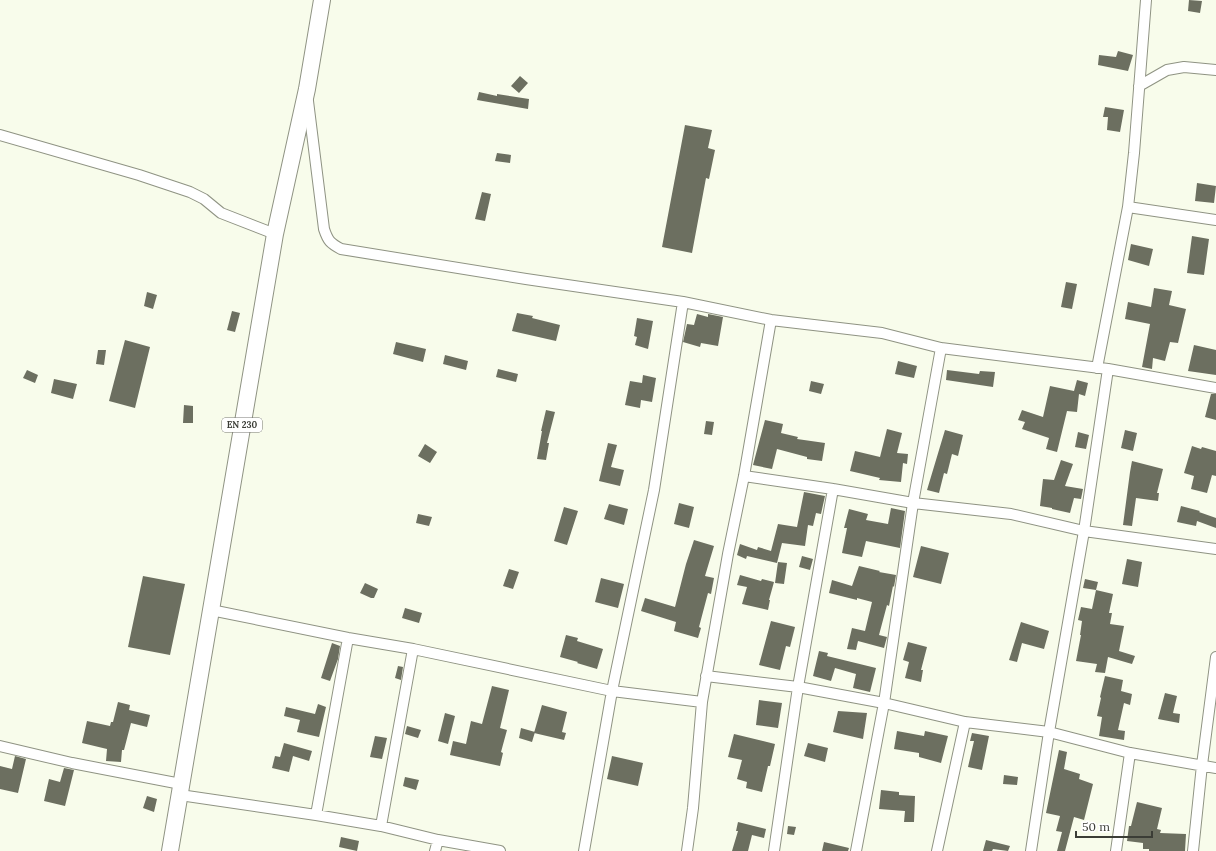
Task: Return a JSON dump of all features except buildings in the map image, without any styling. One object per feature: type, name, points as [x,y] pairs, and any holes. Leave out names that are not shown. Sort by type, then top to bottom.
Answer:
[{"type":"main road","name":"EN 230","points":[[170,851],[275,234],[306,89],[322,0]]},
{"type":"street","points":[[1097,368],[1128,206],[1134,153],[1146,0]]},
{"type":"street","points":[[1139,86],[1167,70],[1184,66],[1216,70]]},
{"type":"street","points":[[306,89],[324,229],[331,244],[341,249],[519,278],[683,302],[771,320],[882,333],[941,348],[1108,369],[1216,388]]},
{"type":"street","points":[[0,135],[139,175],[190,192],[204,199],[221,213],[275,234]]},
{"type":"street","points":[[1128,206],[1216,220]]},
{"type":"street","points":[[584,851],[612,691],[654,490],[683,302]]},
{"type":"street","points":[[687,851],[693,808],[702,702],[706,676],[744,476],[771,320]]},
{"type":"street","points":[[856,851],[884,703],[913,503],[941,348]]},
{"type":"street","points":[[1031,851],[1049,732],[1084,531],[1108,369]]},
{"type":"street","points":[[744,476],[833,489],[913,503],[1010,514],[1084,531],[1216,549]]},
{"type":"street","points":[[774,851],[798,687],[833,489]]},
{"type":"street","points":[[211,610],[348,638],[413,649],[612,691],[702,702]]},
{"type":"street","points":[[316,815],[348,638]]},
{"type":"street","points":[[381,826],[413,649]]},
{"type":"street","points":[[1193,851],[1216,657]]},
{"type":"street","points":[[706,676],[798,687],[884,703],[965,722],[1049,732],[1130,753],[1216,768]]},
{"type":"street","points":[[937,851],[965,722]]},
{"type":"street","points":[[0,746],[181,790],[381,826],[438,840],[500,851]]},
{"type":"street","points":[[1116,851],[1130,753]]},
{"type":"street","points":[[435,851],[438,840]]}]
